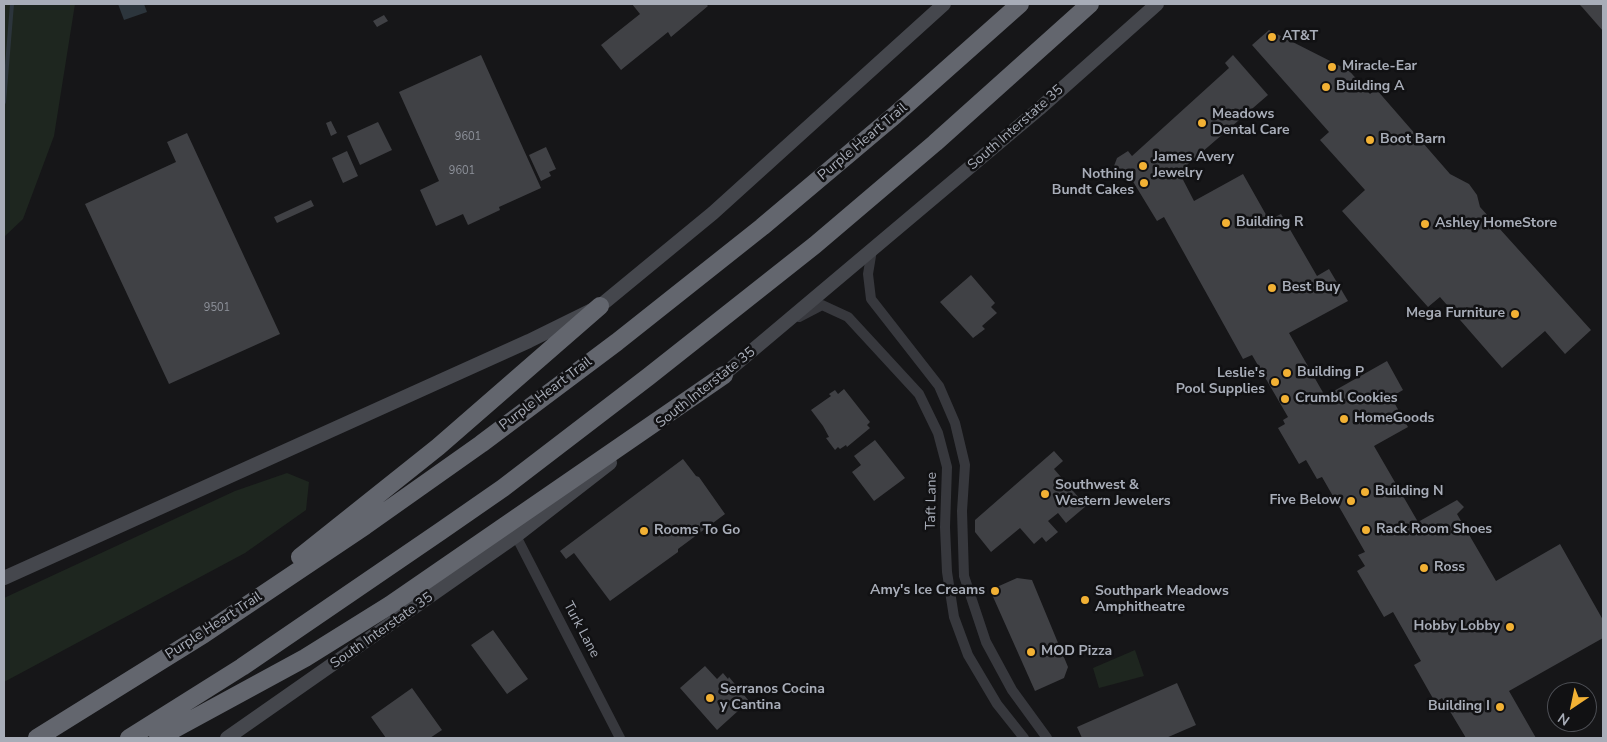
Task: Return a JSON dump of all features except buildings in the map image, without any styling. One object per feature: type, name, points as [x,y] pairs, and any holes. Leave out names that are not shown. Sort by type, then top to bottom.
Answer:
[{"type":"highway","name":"Purple Heart Trail","points":[[37,738],[204,634],[365,526],[481,444],[617,342],[762,227],[895,115],[1020,4]]},
{"type":"highway","points":[[128,738],[242,667],[441,531],[503,488],[648,378],[822,239],[935,144],[1090,4]]},
{"type":"highway","points":[[204,634],[431,453],[600,306]]},
{"type":"highway","points":[[158,738],[305,658],[382,610],[724,375]]},
{"type":"main road","points":[[4,578],[529,341],[600,306],[713,213],[944,4]]},
{"type":"main road","name":"South Interstate 35","points":[[227,738],[516,536],[724,375],[1039,109],[1158,4]]},
{"type":"street","points":[[872,250],[868,274],[871,298],[939,386],[956,423],[965,465],[962,511],[964,576],[986,642],[1012,690],[1046,738]]},
{"type":"street","name":"Taft Lane","points":[[785,325],[822,305],[848,317],[919,394],[938,433],[947,467],[944,527],[947,572],[954,617],[968,655],[997,704],[1024,738]]},
{"type":"street","name":"Turk Lane","points":[[516,536],[620,738]]},
{"type":"shaded area","points":[[4,4],[75,4],[54,136],[23,219],[4,237]]},
{"type":"shaded area","points":[[118,4],[144,4],[147,12],[124,20]]},
{"type":"shaded area","points":[[287,473],[309,482],[306,510],[245,553],[4,682],[4,598],[235,491]]},
{"type":"shaded area","points":[[1135,650],[1144,676],[1099,688],[1093,668]]},
{"type":"waterway","points":[[4,102],[12,4]]},
{"type":"place","name":"AT&T","points":[[1272,37]]},
{"type":"place","name":"Miracle-Ear","points":[[1332,67]]},
{"type":"place","name":"Building A","points":[[1326,87]]},
{"type":"place","name":"Meadows Dental Care","points":[[1202,123]]},
{"type":"place","name":"Boot Barn","points":[[1370,140]]},
{"type":"place","name":"James Avery Jewelry","points":[[1143,166]]},
{"type":"place","name":"Nothing Bundt Cakes","points":[[1144,183]]},
{"type":"place","name":"Building R","points":[[1226,223]]},
{"type":"place","name":"Ashley HomeStore","points":[[1425,224]]},
{"type":"place","name":"Best Buy","points":[[1272,288]]},
{"type":"place","name":"Mega Furniture","points":[[1515,314]]},
{"type":"place","name":"Building P","points":[[1287,373]]},
{"type":"place","name":"Leslie's Pool Supplies","points":[[1275,382]]},
{"type":"place","name":"Crumbl Cookies","points":[[1285,399]]},
{"type":"place","name":"HomeGoods","points":[[1344,419]]},
{"type":"place","name":"Building N","points":[[1365,492]]},
{"type":"place","name":"Southwest & Western Jewelers","points":[[1045,494]]},
{"type":"place","name":"Five Below","points":[[1351,501]]},
{"type":"place","name":"Rack Room Shoes","points":[[1366,530]]},
{"type":"place","name":"Rooms To Go","points":[[644,531]]},
{"type":"place","name":"Ross","points":[[1424,568]]},
{"type":"place","name":"Amy's Ice Creams","points":[[995,591]]},
{"type":"place","name":"Southpark Meadows Amphitheatre","points":[[1085,600]]},
{"type":"place","name":"Hobby Lobby","points":[[1510,627]]},
{"type":"place","name":"MOD Pizza","points":[[1031,652]]},
{"type":"place","name":"Serranos Cocina y Cantina","points":[[710,698]]},
{"type":"place","name":"Building I","points":[[1500,707]]}]
